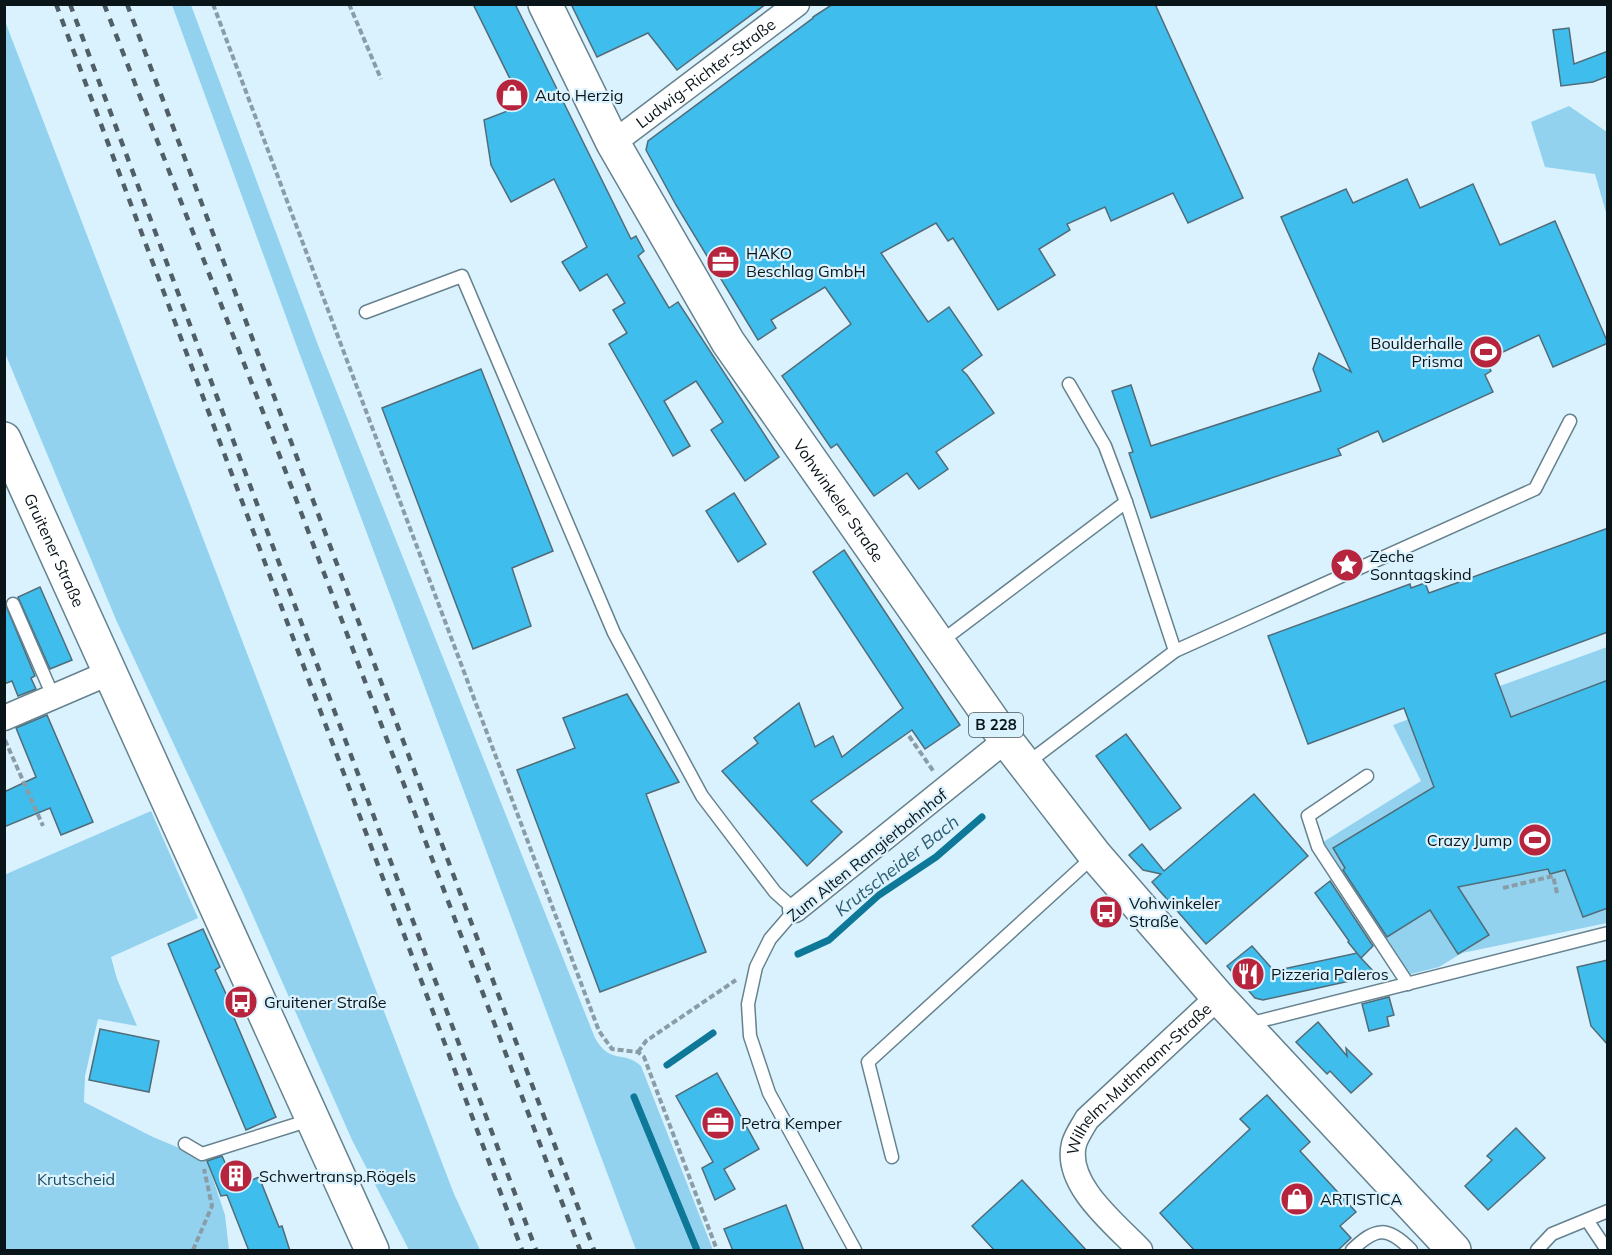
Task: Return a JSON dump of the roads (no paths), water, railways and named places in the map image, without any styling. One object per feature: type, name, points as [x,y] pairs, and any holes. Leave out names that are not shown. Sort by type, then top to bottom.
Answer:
[{"type":"main road","name":"Vohwinkeler Straße","points":[[546,4],[613,143],[728,342],[1016,752],[1095,855],[1218,997],[1454,1251]]},
{"type":"main road","name":"Gruitener Straße","points":[[4,439],[15,488],[111,672],[372,1251]]},
{"type":"street","name":"Ludwig-Richter-Straße","points":[[613,143],[797,4]]},
{"type":"street","points":[[4,718],[111,672]]},
{"type":"street","name":"Zum Alten Rangierbahnhof","points":[[795,910],[946,790],[1016,752]]},
{"type":"street","name":"Wilhelm-Muthmann-Straße","points":[[1140,1251],[1083,1190],[1073,1168],[1074,1143],[1087,1119],[1218,997]]},
{"type":"lane","points":[[366,312],[462,276],[614,633],[702,796],[775,892],[795,910]]},
{"type":"lane","points":[[1069,384],[1105,446],[1175,651]]},
{"type":"lane","points":[[1016,752],[1175,651],[1535,489],[1570,421]]},
{"type":"lane","points":[[939,643],[1126,502]]},
{"type":"lane","points":[[13,604],[53,696]]},
{"type":"lane","points":[[1367,776],[1308,816],[1318,847],[1408,984]]},
{"type":"lane","points":[[892,1157],[868,1062],[1095,855]]},
{"type":"lane","name":"Zum Alten Rangierbahnhof","points":[[795,910],[770,939],[756,967],[748,1005],[750,1036],[769,1093],[855,1251]]},
{"type":"lane","points":[[1244,1025],[1608,933]]},
{"type":"lane","points":[[185,1144],[202,1154],[311,1119]]},
{"type":"lane","points":[[1537,1251],[1552,1234],[1608,1211]]},
{"type":"lane","points":[[1587,1220],[1607,1251]]},
{"type":"lane","points":[[1352,1251],[1368,1235],[1382,1232],[1401,1239],[1411,1251]]},
{"type":"waterway","name":"Krutscheider Bach","points":[[798,954],[829,940],[879,895],[936,857],[982,817]]},
{"type":"waterway","name":"Krutscheider Bach","points":[[667,1065],[713,1033]]},
{"type":"waterway","name":"Krutscheider Bach","points":[[634,1097],[697,1250]]},
{"type":"railway","points":[[56,4],[522,1250]]},
{"type":"railway","points":[[70,4],[536,1250]]},
{"type":"railway","points":[[104,4],[268,425],[580,1250]]},
{"type":"railway","points":[[127,4],[594,1250]]},
{"type":"place","name":"Auto Herzig","points":[[512,95]]},
{"type":"place","name":"HAKO Beschlag GmbH","points":[[723,262]]},
{"type":"place","name":"Boulderhalle Prisma","points":[[1486,352]]},
{"type":"place","name":"Zeche Sonntagskind","points":[[1347,565]]},
{"type":"place","name":"Crazy Jump","points":[[1535,840]]},
{"type":"place","name":"Vohwinkeler Straße","points":[[1106,912]]},
{"type":"place","name":"Pizzeria Paleros","points":[[1248,974]]},
{"type":"place","name":"Gruitener Straße","points":[[241,1002]]},
{"type":"place","name":"Petra Kemper","points":[[718,1123]]},
{"type":"place","name":"Schwertransp.Rögels","points":[[236,1176]]},
{"type":"place","name":"ARTISTICA","points":[[1297,1199]]},
{"type":"park label","name":"Krutscheid","points":[[76,1179]]}]
